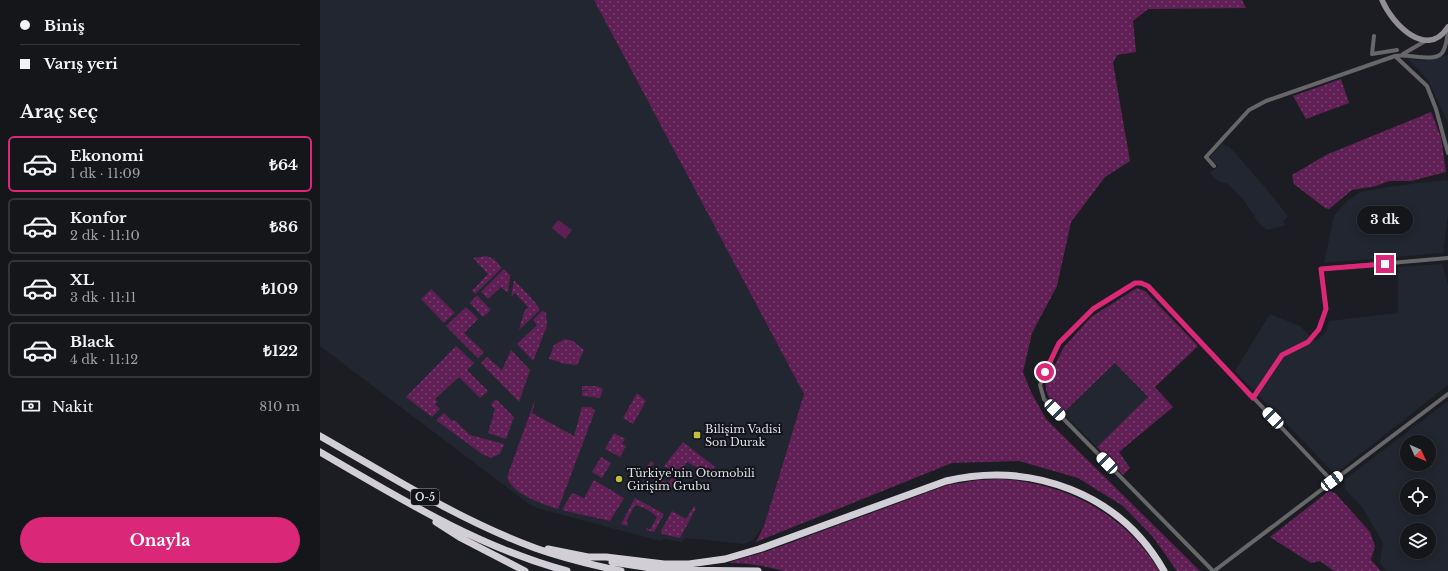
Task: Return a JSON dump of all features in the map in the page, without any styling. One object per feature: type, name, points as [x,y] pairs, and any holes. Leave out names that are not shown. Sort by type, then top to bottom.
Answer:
[{"type":"highway","name":"O-5","points":[[320,436],[437,503],[484,526],[536,548]]},
{"type":"highway","name":"O-5","points":[[320,452],[429,515]]},
{"type":"highway","points":[[585,556],[664,564],[689,564],[736,556],[930,486],[977,475],[1010,475],[1038,478],[1066,487],[1098,503],[1122,520],[1136,534],[1164,571]]},
{"type":"highway","points":[[429,515],[448,531],[525,571]]},
{"type":"highway","points":[[429,515],[509,552],[567,571]]},
{"type":"highway","points":[[536,548],[555,549],[630,566],[664,570],[758,571]]},
{"type":"highway","points":[[536,548],[620,571]]},
{"type":"main road","points":[[1382,0],[1394,20],[1406,31],[1421,40],[1437,38],[1444,33],[1448,26]]},
{"type":"street","points":[[1403,54],[1428,58],[1437,57],[1442,54],[1448,32]]},
{"type":"street","points":[[1374,36],[1372,54],[1397,50]]},
{"type":"street","points":[[1214,166],[1206,157],[1249,110],[1266,101],[1403,54],[1427,40]]},
{"type":"street","points":[[1395,56],[1427,86],[1436,109],[1448,153]]},
{"type":"street","points":[[1253,398],[1282,355],[1308,342],[1319,329],[1326,309],[1321,269],[1448,258]]},
{"type":"street","points":[[1332,481],[1148,286],[1141,283],[1135,283],[1093,309],[1059,343],[1040,385],[1044,399],[1213,571],[1448,394]]},
{"type":"shaded area","points":[[320,0],[594,0],[804,394],[764,526],[753,540],[744,544],[686,538],[681,542],[665,539],[660,541],[537,508],[529,504],[320,346]]},
{"type":"shaded area","points":[[594,0],[1242,0],[1246,8],[1148,9],[1133,21],[1136,52],[1117,55],[1113,63],[1130,161],[1105,177],[1071,222],[1057,286],[1032,333],[1023,372],[1031,392],[1046,419],[1200,571],[1177,571],[1153,537],[1123,506],[1078,478],[1019,461],[952,463],[756,542],[764,526],[804,394]]},
{"type":"shaded area","points":[[1448,55],[1448,123],[1428,80],[1407,58],[1422,61]]},
{"type":"shaded area","points":[[1341,79],[1349,103],[1306,119],[1293,96]]},
{"type":"shaded area","points":[[1431,112],[1441,137],[1446,172],[1411,181],[1389,181],[1376,186],[1352,190],[1329,209],[1325,208],[1294,184],[1292,175],[1326,155]]},
{"type":"shaded area","points":[[1223,143],[1226,147],[1229,146],[1288,216],[1283,221],[1286,225],[1267,230],[1258,222],[1245,202],[1228,184],[1218,181],[1210,173],[1218,166],[1210,157]]},
{"type":"shaded area","points":[[1446,180],[1448,182],[1448,216],[1443,253],[1324,263],[1334,216],[1348,200],[1361,192]]},
{"type":"shaded area","points":[[558,220],[572,230],[565,239],[552,228]]},
{"type":"shaded area","points":[[486,256],[494,259],[502,268],[475,294],[472,291],[488,274],[473,258]]},
{"type":"shaded area","points":[[1442,264],[1448,284],[1448,385],[1339,471],[1333,472],[1235,371],[1270,314],[1300,326],[1316,341],[1326,332],[1329,321],[1398,313],[1398,267]]},
{"type":"shaded area","points":[[504,269],[510,275],[508,293],[501,287],[488,299],[481,292]]},
{"type":"shaded area","points":[[514,280],[535,302],[540,310],[519,330],[524,312],[528,307],[515,293],[511,297]]},
{"type":"shaded area","points":[[1137,288],[1145,291],[1198,346],[1155,387],[1173,407],[1119,452],[1130,468],[1123,475],[1097,447],[1148,397],[1115,363],[1063,413],[1048,396],[1046,382],[1064,347],[1091,317]]},
{"type":"shaded area","points":[[431,289],[455,313],[444,323],[421,299]]},
{"type":"shaded area","points":[[477,295],[491,310],[483,317],[470,303]]},
{"type":"shaded area","points":[[466,307],[478,319],[464,333],[484,352],[478,358],[446,326]]},
{"type":"shaded area","points":[[542,311],[546,312],[547,326],[533,361],[517,344],[537,325],[533,320]]},
{"type":"shaded area","points":[[565,339],[573,341],[584,350],[577,365],[566,364],[549,359],[554,345]]},
{"type":"shaded area","points":[[456,346],[474,363],[467,370],[488,391],[480,398],[459,377],[435,399],[438,402],[435,404],[440,409],[432,417],[406,397]]},
{"type":"shaded area","points":[[511,350],[530,370],[519,402],[481,363],[487,357],[502,370]]},
{"type":"shaded area","points":[[1115,363],[1148,398],[1097,447],[1063,413]]},
{"type":"shaded area","points":[[582,386],[597,386],[603,389],[600,398],[582,396],[582,391],[596,391],[582,390]]},
{"type":"shaded area","points":[[637,393],[646,401],[633,424],[623,418]]},
{"type":"shaded area","points":[[536,397],[532,413],[574,436],[582,407],[591,407],[595,411],[558,509],[529,498],[521,493],[510,483],[507,477]]},
{"type":"shaded area","points":[[496,399],[514,417],[506,439],[488,433],[495,409],[491,405]]},
{"type":"shaded area","points":[[1448,401],[1448,571],[1387,571],[1380,563],[1383,543],[1363,508],[1345,489],[1344,480],[1400,437],[1400,471],[1436,471],[1436,435],[1403,435]]},
{"type":"shaded area","points":[[444,413],[470,435],[504,444],[500,454],[491,458],[482,454],[436,420]]},
{"type":"shaded area","points":[[614,433],[625,439],[622,444],[626,446],[620,457],[605,449]]},
{"type":"shaded area","points":[[683,442],[715,467],[710,475],[687,462],[679,474],[664,466]]},
{"type":"shaded area","points":[[601,457],[611,463],[602,478],[592,472]]},
{"type":"shaded area","points":[[651,461],[654,463],[649,472],[668,483],[674,474],[678,476],[672,488],[643,472]]},
{"type":"shaded area","points":[[1000,479],[1048,487],[1092,505],[1129,533],[1145,551],[1159,571],[784,571],[757,565],[730,562],[768,551],[948,485],[979,480]]},
{"type":"shaded area","points":[[594,480],[624,498],[610,521],[562,510],[572,493],[584,498]]},
{"type":"shaded area","points":[[1329,491],[1335,493],[1370,532],[1375,546],[1371,560],[1381,571],[1334,571],[1320,561],[1311,563],[1270,537]]},
{"type":"shaded area","points":[[635,498],[664,514],[654,532],[646,530],[647,528],[650,530],[657,517],[646,509],[635,505],[626,522],[628,523],[627,526],[621,524]]},
{"type":"shaded area","points":[[694,506],[696,508],[680,538],[662,534],[661,531],[672,511],[686,519]]},
{"type":"place","name":"Bilişim Vadisi Son Durak","points":[[697,435]]},
{"type":"place","name":"Türkiye'nin Otomobili Girişim Grubu","points":[[619,479]]},
{"type":"route","points":[[1045,372],[1059,343],[1093,309],[1135,283],[1141,283],[1148,286],[1253,398],[1282,355],[1308,342],[1319,329],[1326,309],[1321,269],[1385,264]]}]
